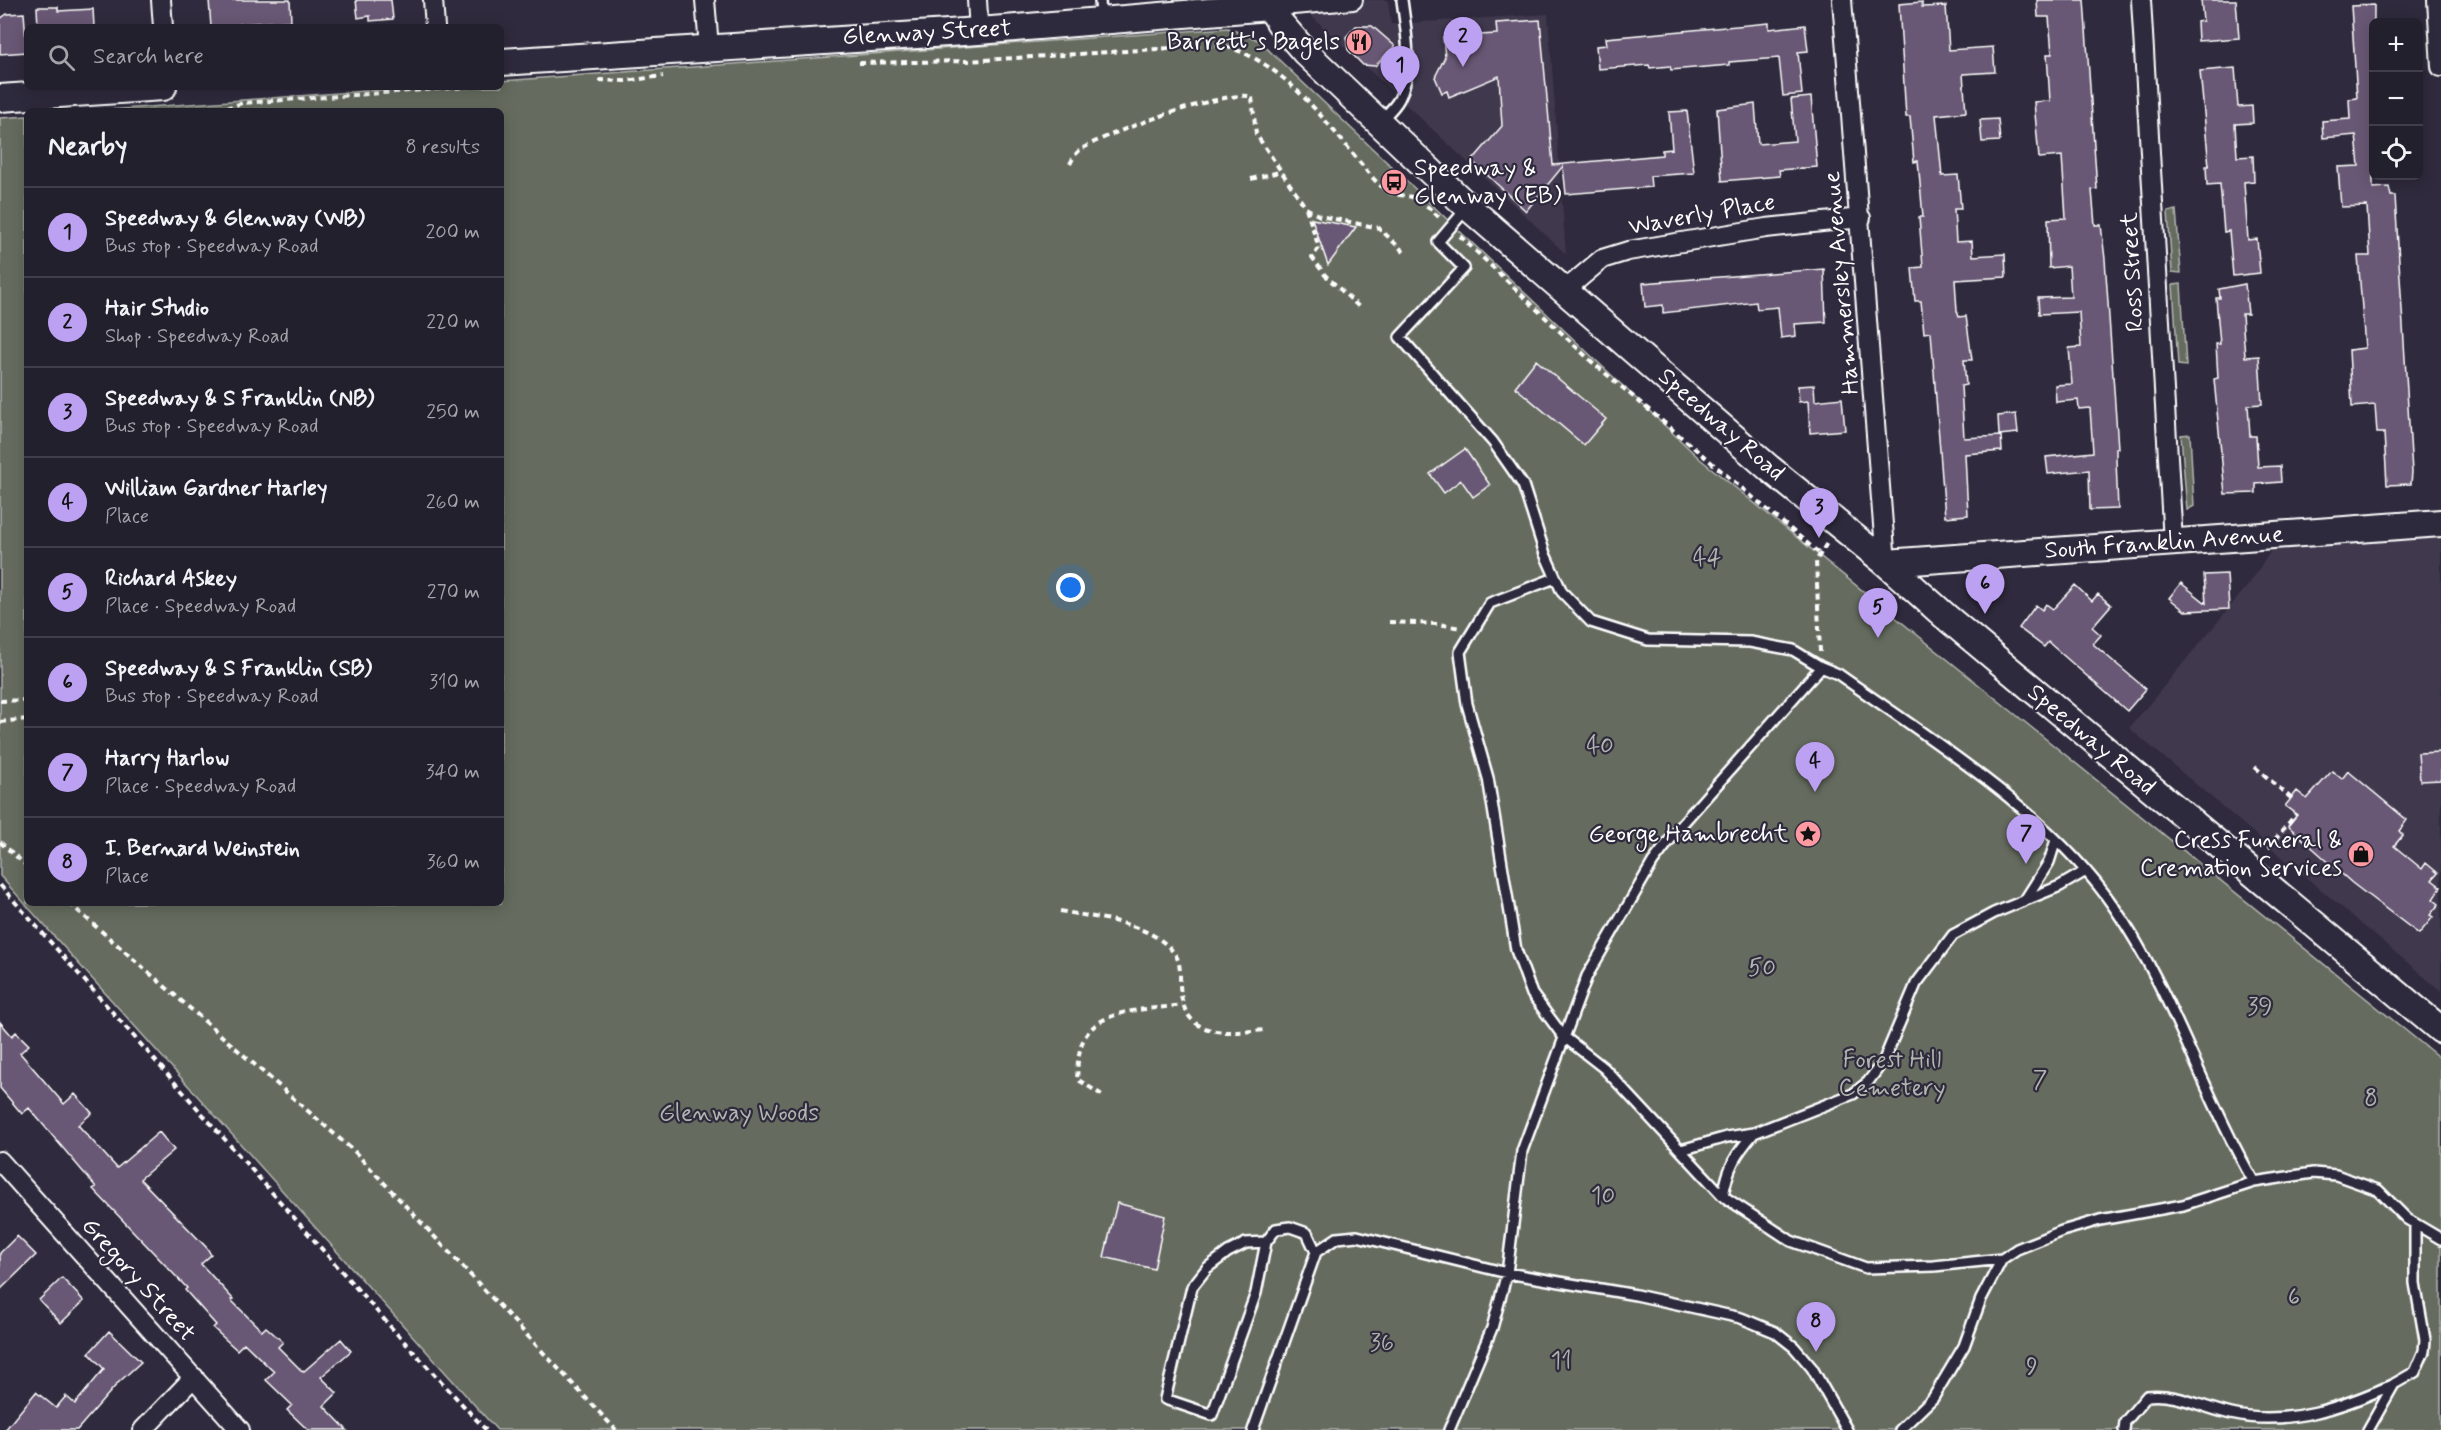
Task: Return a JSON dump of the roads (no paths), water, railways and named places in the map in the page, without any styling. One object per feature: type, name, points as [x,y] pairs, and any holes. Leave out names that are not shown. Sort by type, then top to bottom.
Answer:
[{"type":"main road","name":"Glenway Street","points":[[504,62],[979,31],[1100,10],[1267,4]]},
{"type":"main road","name":"Speedway Road","points":[[1267,4],[1305,52],[1378,124],[1564,291],[1769,468],[1886,563],[1989,654],[2441,1030]]},
{"type":"main road","points":[[0,98],[119,90]]},
{"type":"main road","name":"South Franklin Avenue","points":[[1886,563],[2441,523]]},
{"type":"street","points":[[161,0],[163,24]]},
{"type":"street","points":[[433,0],[435,24]]},
{"type":"street","points":[[705,0],[709,47]]},
{"type":"street","points":[[977,0],[979,31]]},
{"type":"street","name":"Glenway Street","points":[[1267,4],[1353,0]]},
{"type":"street","name":"Hammersley Avenue","points":[[1842,0],[1861,218],[1886,563]]},
{"type":"street","name":"Ross Street","points":[[2141,0],[2173,542]]},
{"type":"street","points":[[2437,0],[2441,67]]},
{"type":"street","name":"Waverly Place","points":[[1564,291],[1602,259],[1628,251],[1766,228],[1861,218]]},
{"type":"street","name":"Gregory Street","points":[[4,1173],[194,1377],[240,1430]]},
{"type":"street","points":[[143,1430],[194,1377]]},
{"type":"lane","points":[[1378,124],[1398,102],[1405,85],[1407,55],[1402,0]]},
{"type":"lane","points":[[1468,207],[1438,242],[1464,268],[1400,337],[1493,442],[1523,485],[1537,533],[1562,592],[1591,622],[1648,640],[1750,642],[1793,650],[1821,668],[1838,674],[2022,808],[2056,840],[2113,905],[2147,959],[2254,1182]]},
{"type":"lane","points":[[1555,578],[1490,603],[1460,652],[1466,693],[1488,778],[1516,950],[1532,994],[1563,1036],[1604,1068],[1723,1196],[1791,1241],[1866,1268],[1934,1266],[2002,1259],[2017,1249],[2062,1231],[2100,1220],[2182,1205],[2254,1182],[2313,1173],[2336,1175],[2378,1190],[2415,1224],[2441,1239]]},
{"type":"lane","points":[[1449,1430],[1491,1328],[1507,1274],[1522,1151],[1587,976],[1653,862],[1682,824],[1821,668]]},
{"type":"lane","points":[[2025,900],[2049,862],[2056,840]]},
{"type":"lane","points":[[1681,1150],[1727,1137],[1754,1133],[1853,1094],[1868,1082],[1884,1060],[1916,984],[1953,935],[1994,913],[2060,886],[2084,872]]},
{"type":"lane","points":[[1723,1196],[1727,1171],[1737,1153],[1754,1133]]},
{"type":"lane","points":[[2124,1430],[2125,1422],[2140,1401],[2147,1396],[2158,1394],[2233,1414],[2277,1419],[2352,1403],[2415,1372],[2424,1351],[2425,1340],[2415,1283],[2415,1224]]},
{"type":"lane","points":[[1266,1242],[1246,1243],[1228,1252],[1207,1268],[1192,1287],[1165,1399],[1212,1415],[1256,1293],[1266,1242],[1276,1229],[1290,1227],[1307,1233],[1316,1251]]},
{"type":"lane","points":[[1253,1430],[1316,1251],[1336,1238],[1357,1236],[1507,1274],[1636,1295],[1741,1318],[1774,1332],[1794,1347],[1812,1368],[1847,1430]]},
{"type":"lane","points":[[1900,1430],[1933,1398],[1959,1355],[1981,1299],[2002,1259]]},
{"type":"lane","points":[[2368,1430],[2394,1384]]},
{"type":"lane","points":[[2277,1419],[2277,1430]]},
{"type":"place","name":"Barrett's Bagels","points":[[1359,42]]},
{"type":"place","name":"Hair Studio","points":[[1463,67]]},
{"type":"place","name":"Speedway & Glenway (WB)","points":[[1400,96]]},
{"type":"place","name":"Speedway & Glenway (EB)","points":[[1394,182]]},
{"type":"place","name":"Speedway & S Franklin (NB)","points":[[1819,538]]},
{"type":"place","name":"Speedway & S Franklin (SB)","points":[[1985,614]]},
{"type":"place","name":"Richard Askey","points":[[1878,638]]},
{"type":"place","name":"William Gardner Harley","points":[[1815,792]]},
{"type":"place","name":"George Hambrecht","points":[[1808,834]]},
{"type":"place","name":"Cress Funeral & Cremation Services","points":[[2361,854]]},
{"type":"place","name":"Harry Harlow","points":[[2026,864]]},
{"type":"place","name":"I. Bernard Weinstein","points":[[1816,1352]]},
{"type":"park label","name":"44","points":[[1707,558]]},
{"type":"park label","name":"40","points":[[1600,746]]},
{"type":"park label","name":"50","points":[[1762,968]]},
{"type":"park label","name":"39","points":[[2260,1007]]},
{"type":"park label","name":"Forest Hill Cemetery","points":[[1892,1074]]},
{"type":"park label","name":"7","points":[[2040,1080]]},
{"type":"park label","name":"8","points":[[2371,1098]]},
{"type":"park label","name":"Glenway Woods","points":[[739,1113]]},
{"type":"park label","name":"10","points":[[1603,1196]]},
{"type":"park label","name":"6","points":[[2294,1297]]},
{"type":"park label","name":"36","points":[[1382,1343]]},
{"type":"park label","name":"11","points":[[1561,1361]]},
{"type":"park label","name":"9","points":[[2032,1367]]}]
